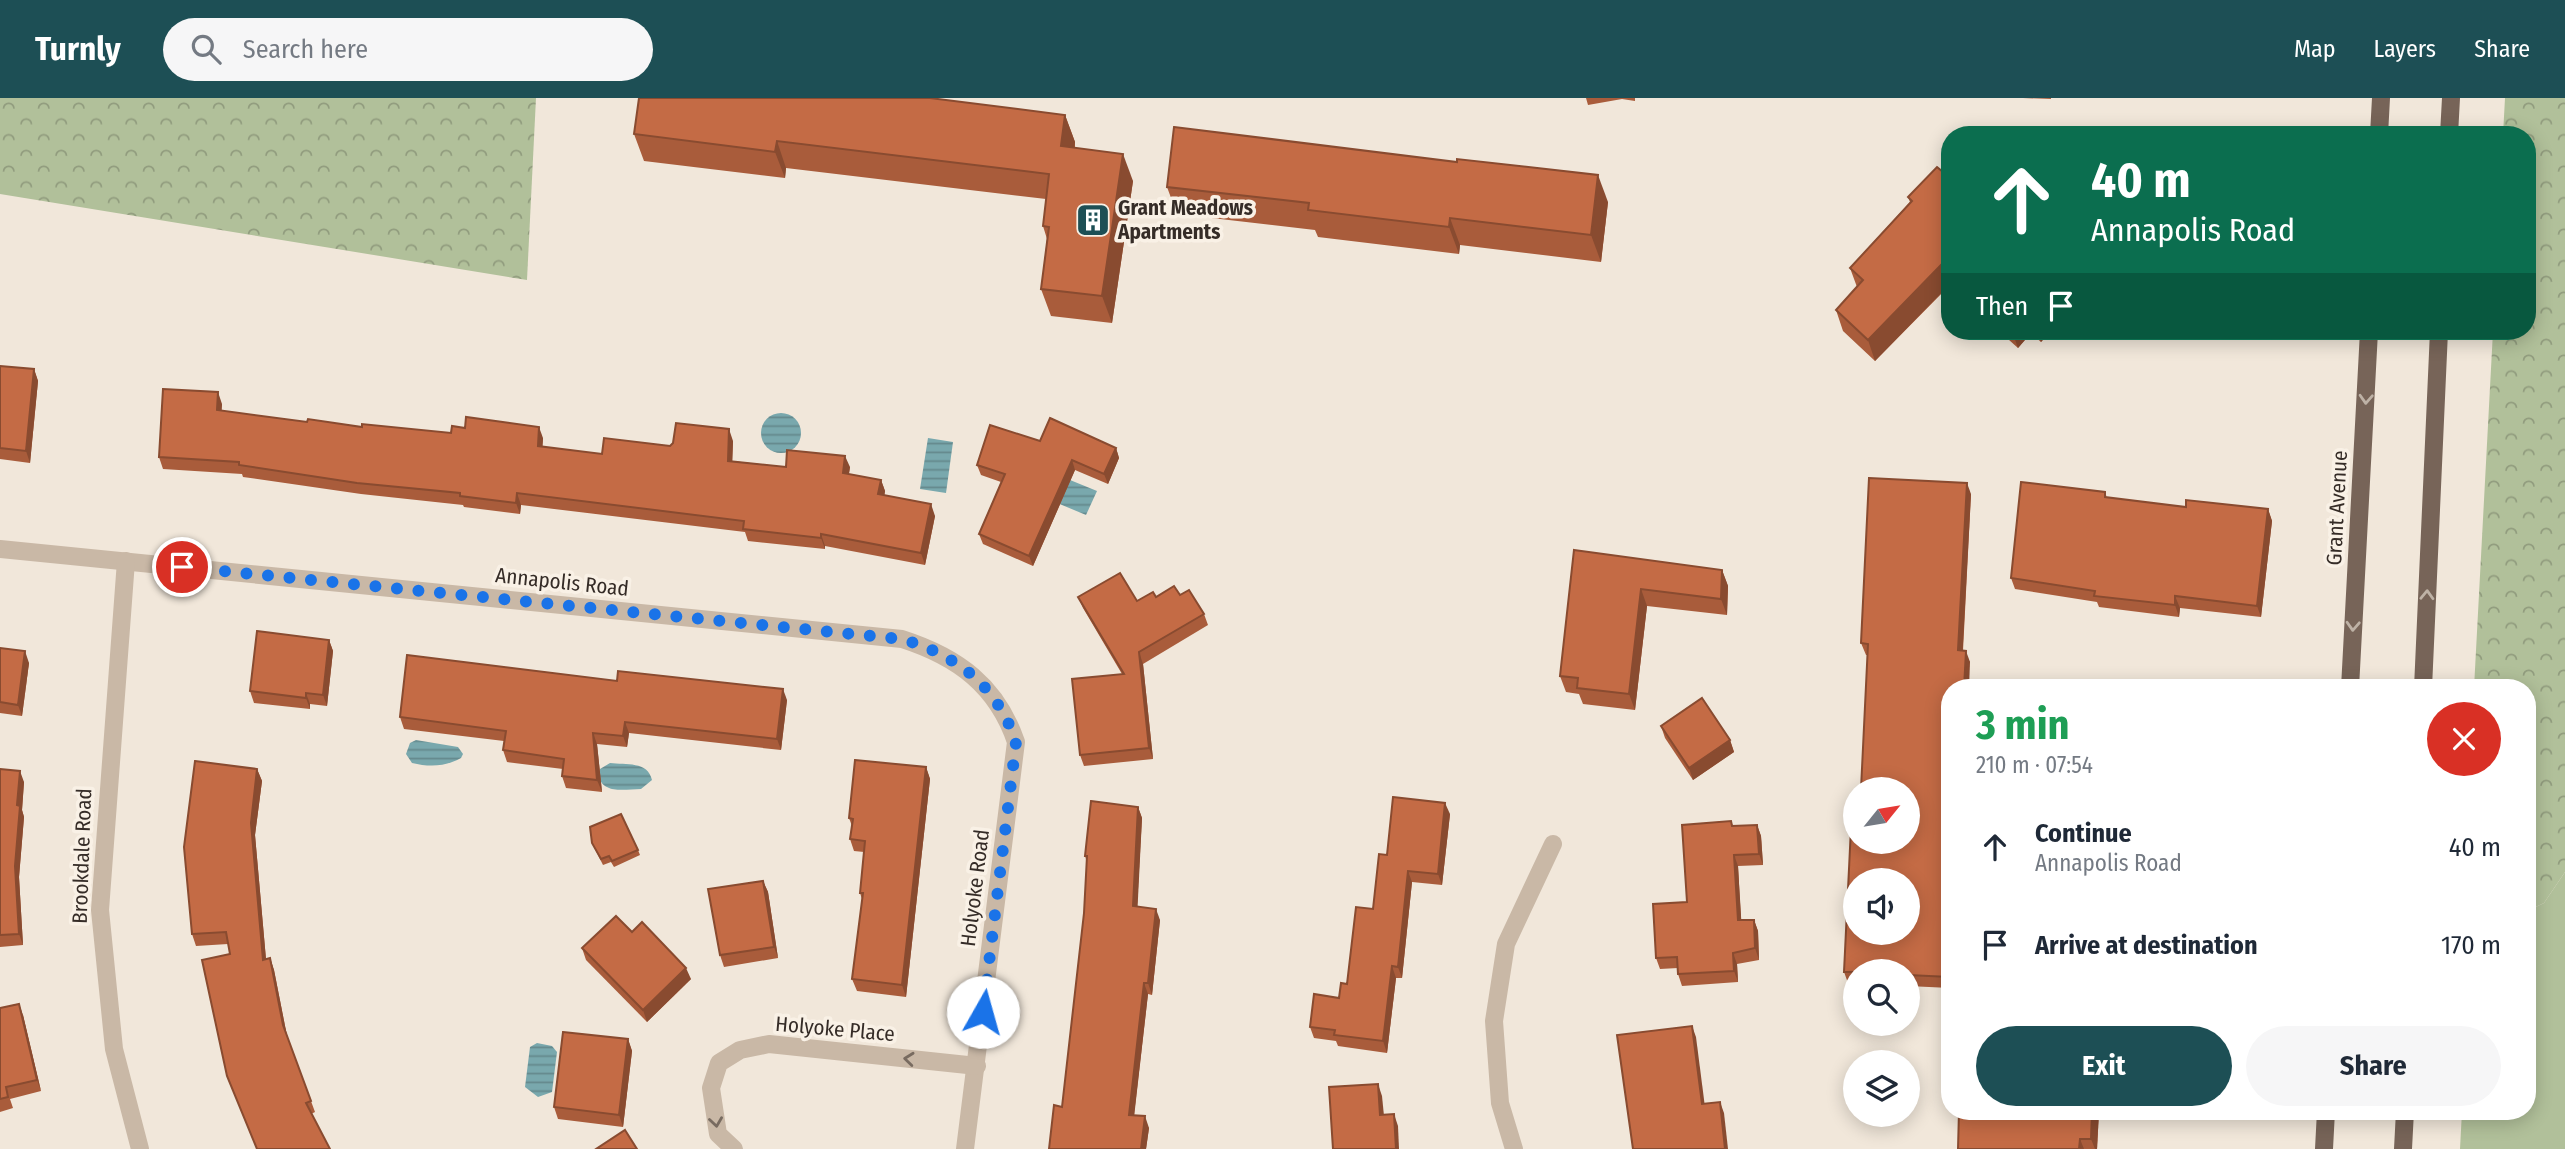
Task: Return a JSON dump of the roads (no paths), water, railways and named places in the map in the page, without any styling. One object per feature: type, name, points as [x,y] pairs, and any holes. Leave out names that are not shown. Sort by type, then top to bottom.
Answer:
[{"type":"main road","points":[[2379,126],[2381,98]]},
{"type":"main road","points":[[2449,126],[2451,98]]},
{"type":"main road","name":"Grant Avenue","points":[[2350,679],[2369,340]]},
{"type":"main road","points":[[2423,679],[2439,340]]},
{"type":"main road","points":[[2324,1149],[2326,1120]]},
{"type":"main road","points":[[2403,1149],[2405,1120]]},
{"type":"street","name":"Annapolis Road","points":[[0,549],[902,639],[929,648],[975,675],[1009,722],[1016,742],[1009,799]]},
{"type":"street","name":"Brookdale Road","points":[[126,561],[100,910],[114,1049],[140,1149]]},
{"type":"street","name":"Holyoke Road","points":[[965,1149],[1009,799]]},
{"type":"street","points":[[1514,1149],[1500,1103],[1494,1021],[1506,944],[1553,844]]},
{"type":"street","name":"Holyoke Place","points":[[734,1149],[718,1134],[711,1088],[719,1063],[740,1050],[769,1044],[976,1066]]},
{"type":"water","points":[[781,413],[789,414],[795,419],[800,425],[800,441],[795,447],[789,452],[781,453],[773,452],[767,447],[762,441],[761,433],[762,425],[767,419],[773,414]]},
{"type":"water","points":[[928,438],[953,442],[946,493],[920,489]]},
{"type":"water","points":[[1048,471],[1097,491],[1086,515],[1038,495]]},
{"type":"water","points":[[416,740],[458,747],[463,754],[461,758],[443,765],[412,763],[406,754],[410,743]]},
{"type":"water","points":[[610,763],[641,767],[650,774],[652,780],[641,789],[622,790],[605,786],[598,775],[600,769]]},
{"type":"water","points":[[537,1043],[552,1046],[557,1052],[552,1092],[538,1097],[525,1087],[530,1047]]},
{"type":"place","name":"Grant Meadows Apartments","points":[[1093,220]]}]
